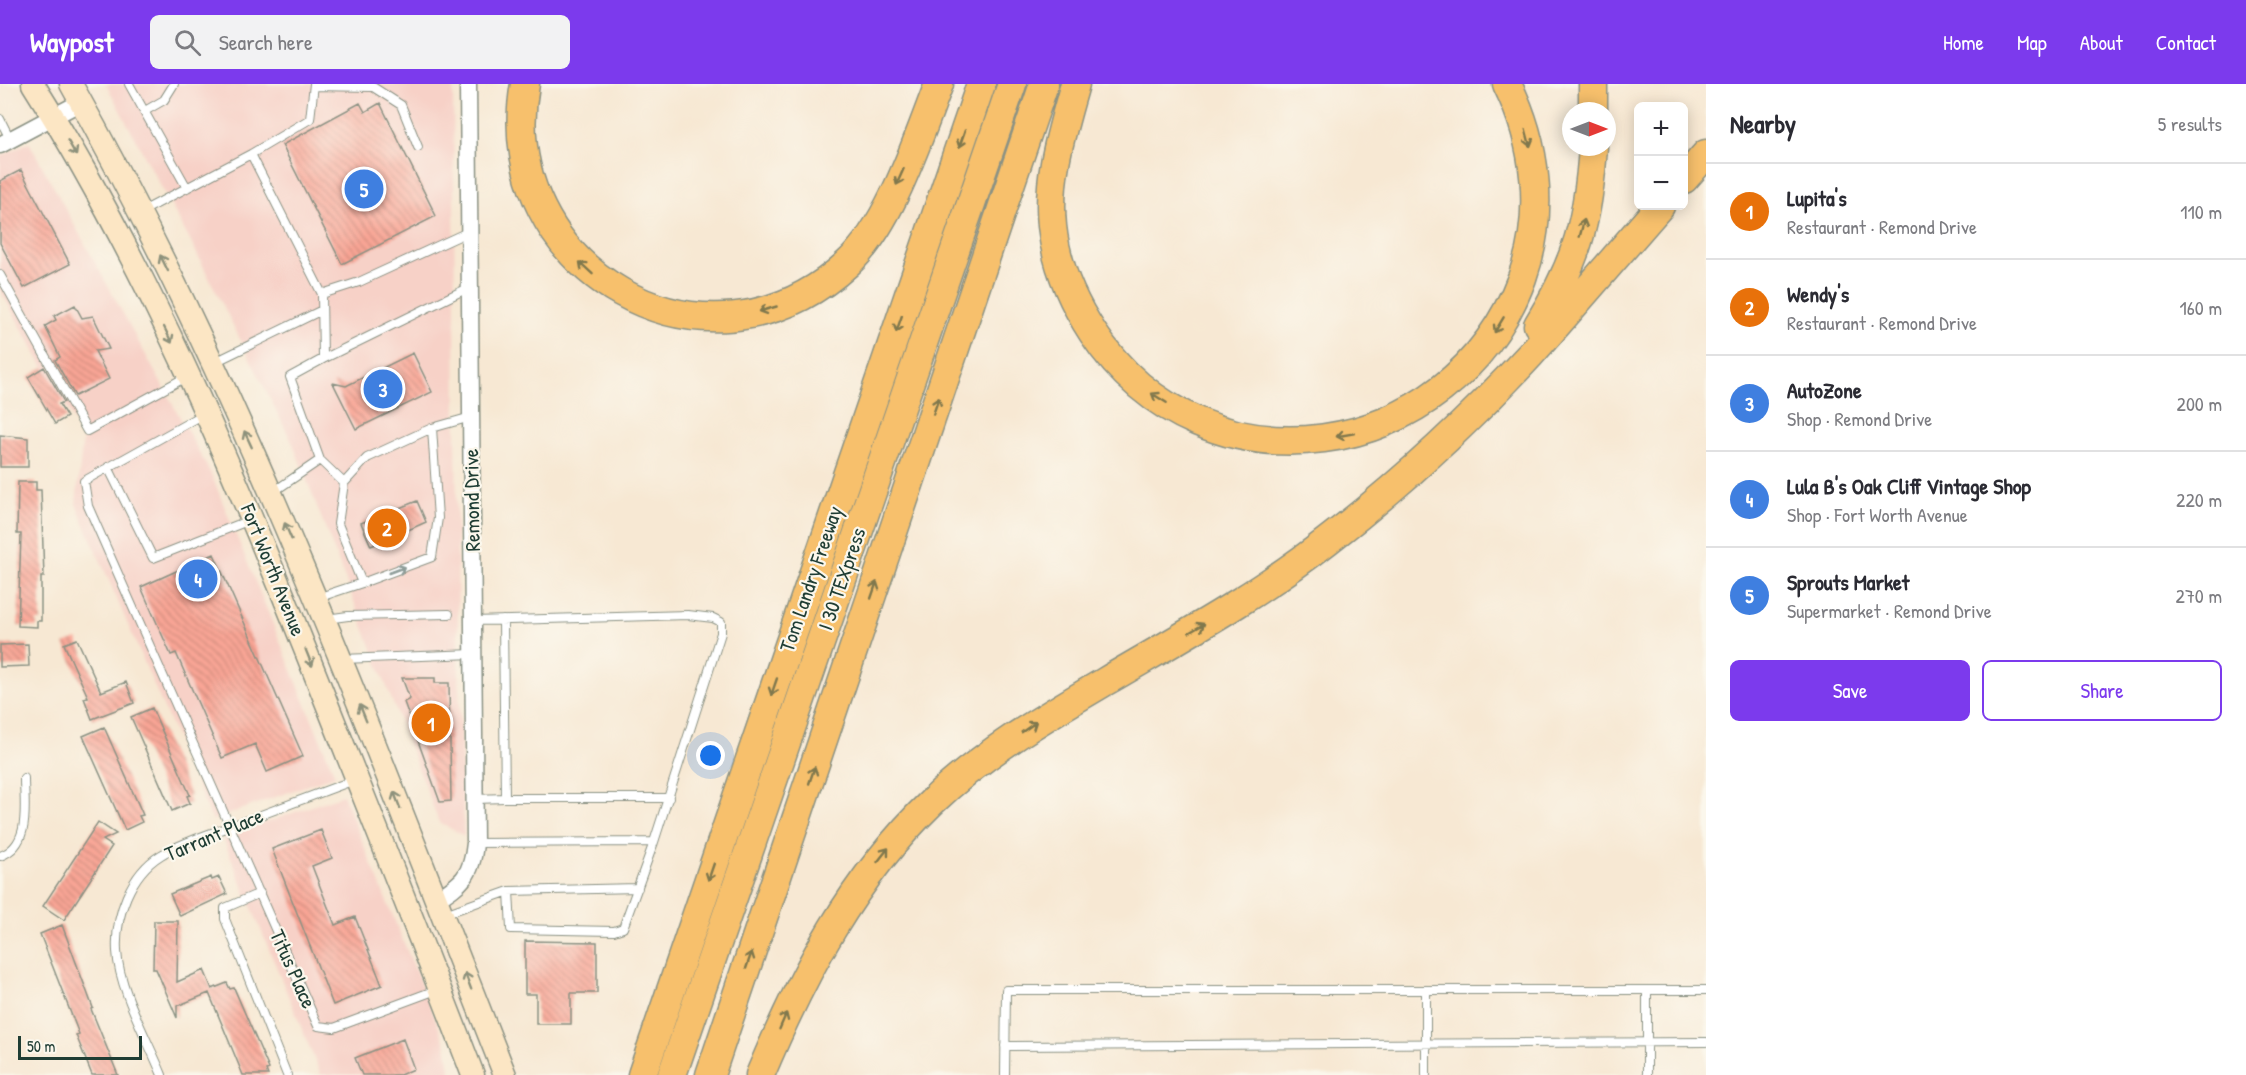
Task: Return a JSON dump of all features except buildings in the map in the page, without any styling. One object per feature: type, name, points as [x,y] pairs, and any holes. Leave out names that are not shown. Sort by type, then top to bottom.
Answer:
[{"type":"highway","points":[[525,84],[522,132],[526,164],[534,192],[546,217],[568,250],[592,273],[618,291],[645,304],[702,317],[767,310],[797,299],[848,264],[868,241],[886,209],[939,84]]},
{"type":"highway","name":"Tom Landry Freeway","points":[[642,1075],[981,84]]},
{"type":"highway","name":"I 30 TEXpress","points":[[672,1075],[1012,84]]},
{"type":"highway","points":[[710,1075],[1044,84]]},
{"type":"highway","points":[[1075,84],[1053,165],[1050,197],[1058,257],[1082,316],[1122,370],[1149,393],[1210,426],[1246,436],[1284,441],[1319,440],[1354,434],[1386,423],[1414,409],[1453,380],[1495,333],[1514,299],[1529,258],[1536,217],[1536,181],[1530,146],[1521,111],[1507,84]]},
{"type":"highway","points":[[1593,84],[1593,102]]},
{"type":"highway","points":[[1688,174],[1706,154]]},
{"type":"highway","points":[[1529,356],[1536,328],[1563,283],[1577,249],[1587,212],[1592,156]]},
{"type":"highway","points":[[760,1075],[788,1008],[830,931],[855,891],[885,853],[934,800],[980,762],[1037,721],[1227,610],[1326,542],[1420,464],[1529,356],[1657,210]]},
{"type":"main road","name":"Fort Worth Avenue","points":[[33,84],[54,117],[114,226],[188,376],[250,513],[473,1075]]},
{"type":"main road","name":"Fort Worth Avenue","points":[[76,93],[139,213],[213,363],[272,492],[341,659],[505,1075]]},
{"type":"main road","points":[[114,226],[139,213]]},
{"type":"main road","points":[[188,376],[213,363]]},
{"type":"main road","points":[[250,513],[272,492]]},
{"type":"main road","points":[[357,779],[384,768]]},
{"type":"main road","points":[[409,910],[439,907]]},
{"type":"main road","points":[[456,1029],[483,1019]]},
{"type":"street","name":"Remond Drive","points":[[439,907],[464,880],[473,860],[475,843],[468,84]]},
{"type":"street","points":[[5,142],[54,117],[76,93]]},
{"type":"lane","points":[[129,84],[187,188]]},
{"type":"lane","points":[[145,111],[164,100],[174,84]]},
{"type":"lane","points":[[139,213],[251,154],[310,119],[314,85],[373,87],[401,105],[418,147]]},
{"type":"lane","points":[[0,119],[5,142]]},
{"type":"lane","points":[[251,154],[322,294],[323,359]]},
{"type":"lane","points":[[322,294],[359,282],[470,231]]},
{"type":"lane","points":[[0,275],[87,431],[188,376]]},
{"type":"lane","points":[[344,483],[320,460],[290,377],[470,287]]},
{"type":"lane","points":[[213,363],[322,310]]},
{"type":"lane","points":[[205,413],[108,467],[153,558],[250,513]]},
{"type":"lane","points":[[362,583],[338,524],[344,483],[367,458],[432,428],[472,417]]},
{"type":"lane","points":[[321,609],[362,583],[432,557],[438,518],[432,428]]},
{"type":"lane","points":[[272,492],[320,460]]},
{"type":"lane","name":"Titus Place","points":[[108,467],[84,480],[88,506],[232,826],[318,1026],[334,1028],[440,989]]},
{"type":"lane","points":[[321,609],[348,616],[449,614]]},
{"type":"lane","points":[[474,621],[688,615],[713,618],[721,622],[721,633],[669,798],[623,928],[614,931],[511,929],[509,891]]},
{"type":"lane","points":[[503,620],[505,798]]},
{"type":"lane","points":[[341,659],[474,654]]},
{"type":"lane","points":[[0,856],[20,839],[24,829],[24,778]]},
{"type":"lane","name":"Tarrant Place","points":[[162,1075],[120,975],[117,950],[119,920],[128,893],[142,873],[160,856],[357,779]]},
{"type":"lane","points":[[476,799],[669,798]]},
{"type":"lane","points":[[475,843],[654,842]]},
{"type":"lane","points":[[439,907],[509,891],[638,888]]},
{"type":"lane","points":[[260,893],[225,908],[225,919],[287,1075]]},
{"type":"lane","points":[[1005,1075],[1006,990],[1706,990]]},
{"type":"lane","points":[[1426,990],[1426,1075]]},
{"type":"lane","points":[[1647,990],[1647,1075]]},
{"type":"lane","points":[[1005,1047],[1706,1042]]},
{"type":"shaded area","points":[[106,84],[453,84],[458,649],[464,836],[439,822],[293,444],[195,250]]},
{"type":"shaded area","points":[[29,142],[211,474],[335,775],[213,820],[209,813],[76,504],[83,436],[0,290],[0,157]]},
{"type":"shaded area","points":[[343,795],[446,1045],[451,1075],[321,1075],[223,838]]},
{"type":"place","name":"Sprouts Market","points":[[364,189]]},
{"type":"place","name":"AutoZone","points":[[383,389]]},
{"type":"place","name":"Wendy's","points":[[387,528]]},
{"type":"place","name":"Lula B's Oak Cliff Vintage Shop","points":[[198,579]]},
{"type":"place","name":"Lupita's","points":[[431,723]]}]
